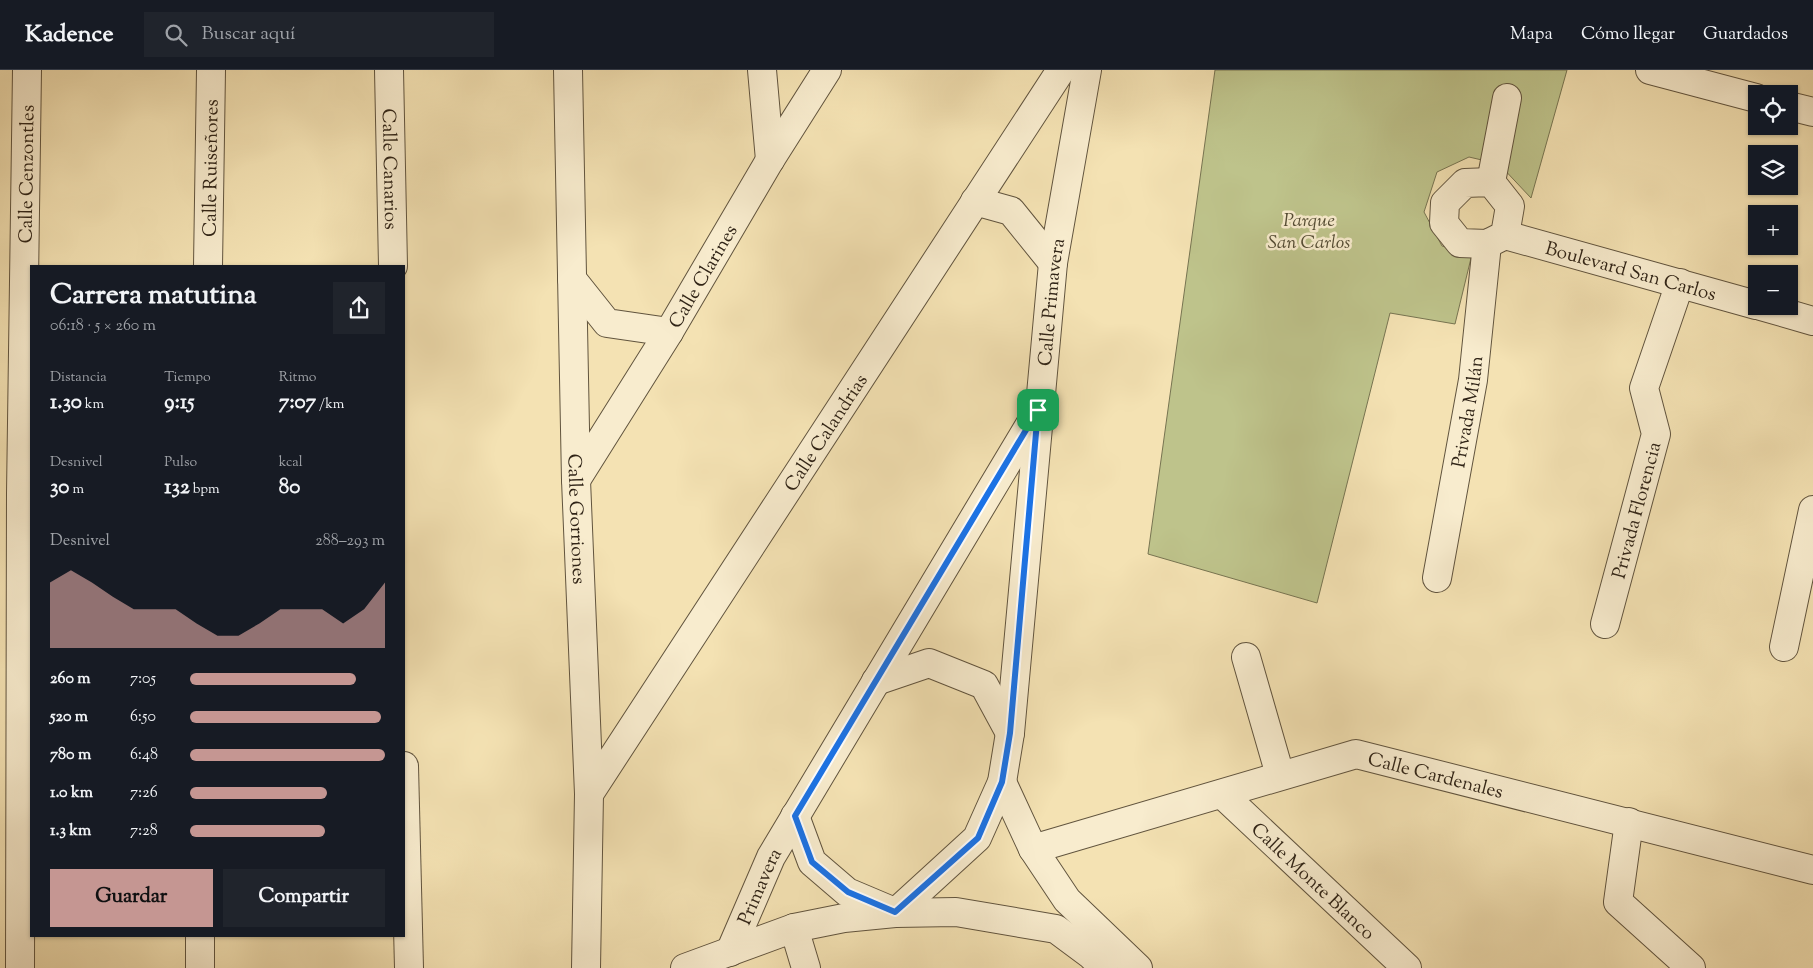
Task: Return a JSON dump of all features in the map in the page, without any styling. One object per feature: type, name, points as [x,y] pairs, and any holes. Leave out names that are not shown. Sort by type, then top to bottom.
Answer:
[{"type":"street","name":"Calle Cenzontles","points":[[20,968],[10,493],[27,70]]},
{"type":"street","name":"Calle Ruiseñores","points":[[208,265],[211,70]]},
{"type":"street","name":"Calle Canarios","points":[[389,70],[393,265]]},
{"type":"street","name":"Calle Gorriones","points":[[568,70],[576,480],[589,794],[586,968]]},
{"type":"street","points":[[762,70],[770,160]]},
{"type":"street","name":"Calle Calandrias","points":[[589,794],[1061,70]]},
{"type":"street","name":"Calle Primavera","points":[[895,912],[978,838],[1002,782],[1010,733],[1052,263],[1087,70]]},
{"type":"street","points":[[1650,70],[1748,96]]},
{"type":"street","name":"Calle Clarines","points":[[576,480],[669,332],[770,160],[818,72]]},
{"type":"street","points":[[1496,239],[1510,206],[1491,182],[1506,98]]},
{"type":"street","points":[[1798,108],[1813,112]]},
{"type":"street","name":"Boulevard San Carlos","points":[[1491,182],[1464,183],[1445,203],[1444,222],[1460,243],[1496,239],[1680,283],[1748,303]]},
{"type":"street","points":[[975,201],[1011,211],[1052,263]]},
{"type":"street","name":"Privada Milán","points":[[1437,578],[1473,380],[1496,239]]},
{"type":"street","points":[[572,279],[607,323],[669,332]]},
{"type":"street","name":"Privada Florencia","points":[[1605,624],[1656,434],[1644,388],[1680,283]]},
{"type":"street","points":[[1792,315],[1813,321]]},
{"type":"street","name":"Primavera","points":[[730,952],[770,857],[1038,410]]},
{"type":"street","points":[[1784,647],[1813,510]]},
{"type":"street","points":[[1246,657],[1280,775]]},
{"type":"street","points":[[876,681],[929,663],[984,685],[1010,733]]},
{"type":"street","name":"Calle Cardenales","points":[[1033,849],[1356,754],[1813,870]]},
{"type":"street","points":[[1002,782],[1033,849],[1067,900],[1138,968]]},
{"type":"street","name":"Calle Monte Blanco","points":[[1222,794],[1407,968]]},
{"type":"street","points":[[405,806],[409,968]]},
{"type":"street","points":[[795,816],[812,862],[848,892],[895,912]]},
{"type":"street","points":[[1629,822],[1618,902],[1691,968]]},
{"type":"street","points":[[1056,929],[1067,900]]},
{"type":"street","points":[[686,968],[794,928],[844,918],[895,912],[956,912],[1056,929],[1091,955],[1104,968]]},
{"type":"street","points":[[794,928],[806,968]]},
{"type":"street","points":[[200,937],[200,968]]},
{"type":"green space","name":"Parque San Carlos","points":[[1215,70],[1567,70],[1531,198],[1499,164],[1469,157],[1437,172],[1424,212],[1442,246],[1472,254],[1455,324],[1390,313],[1317,603],[1148,554]]},
{"type":"route","points":[[1038,410],[1010,733],[1002,782],[978,838],[895,912],[848,892],[812,862],[795,816],[1038,410]]}]
